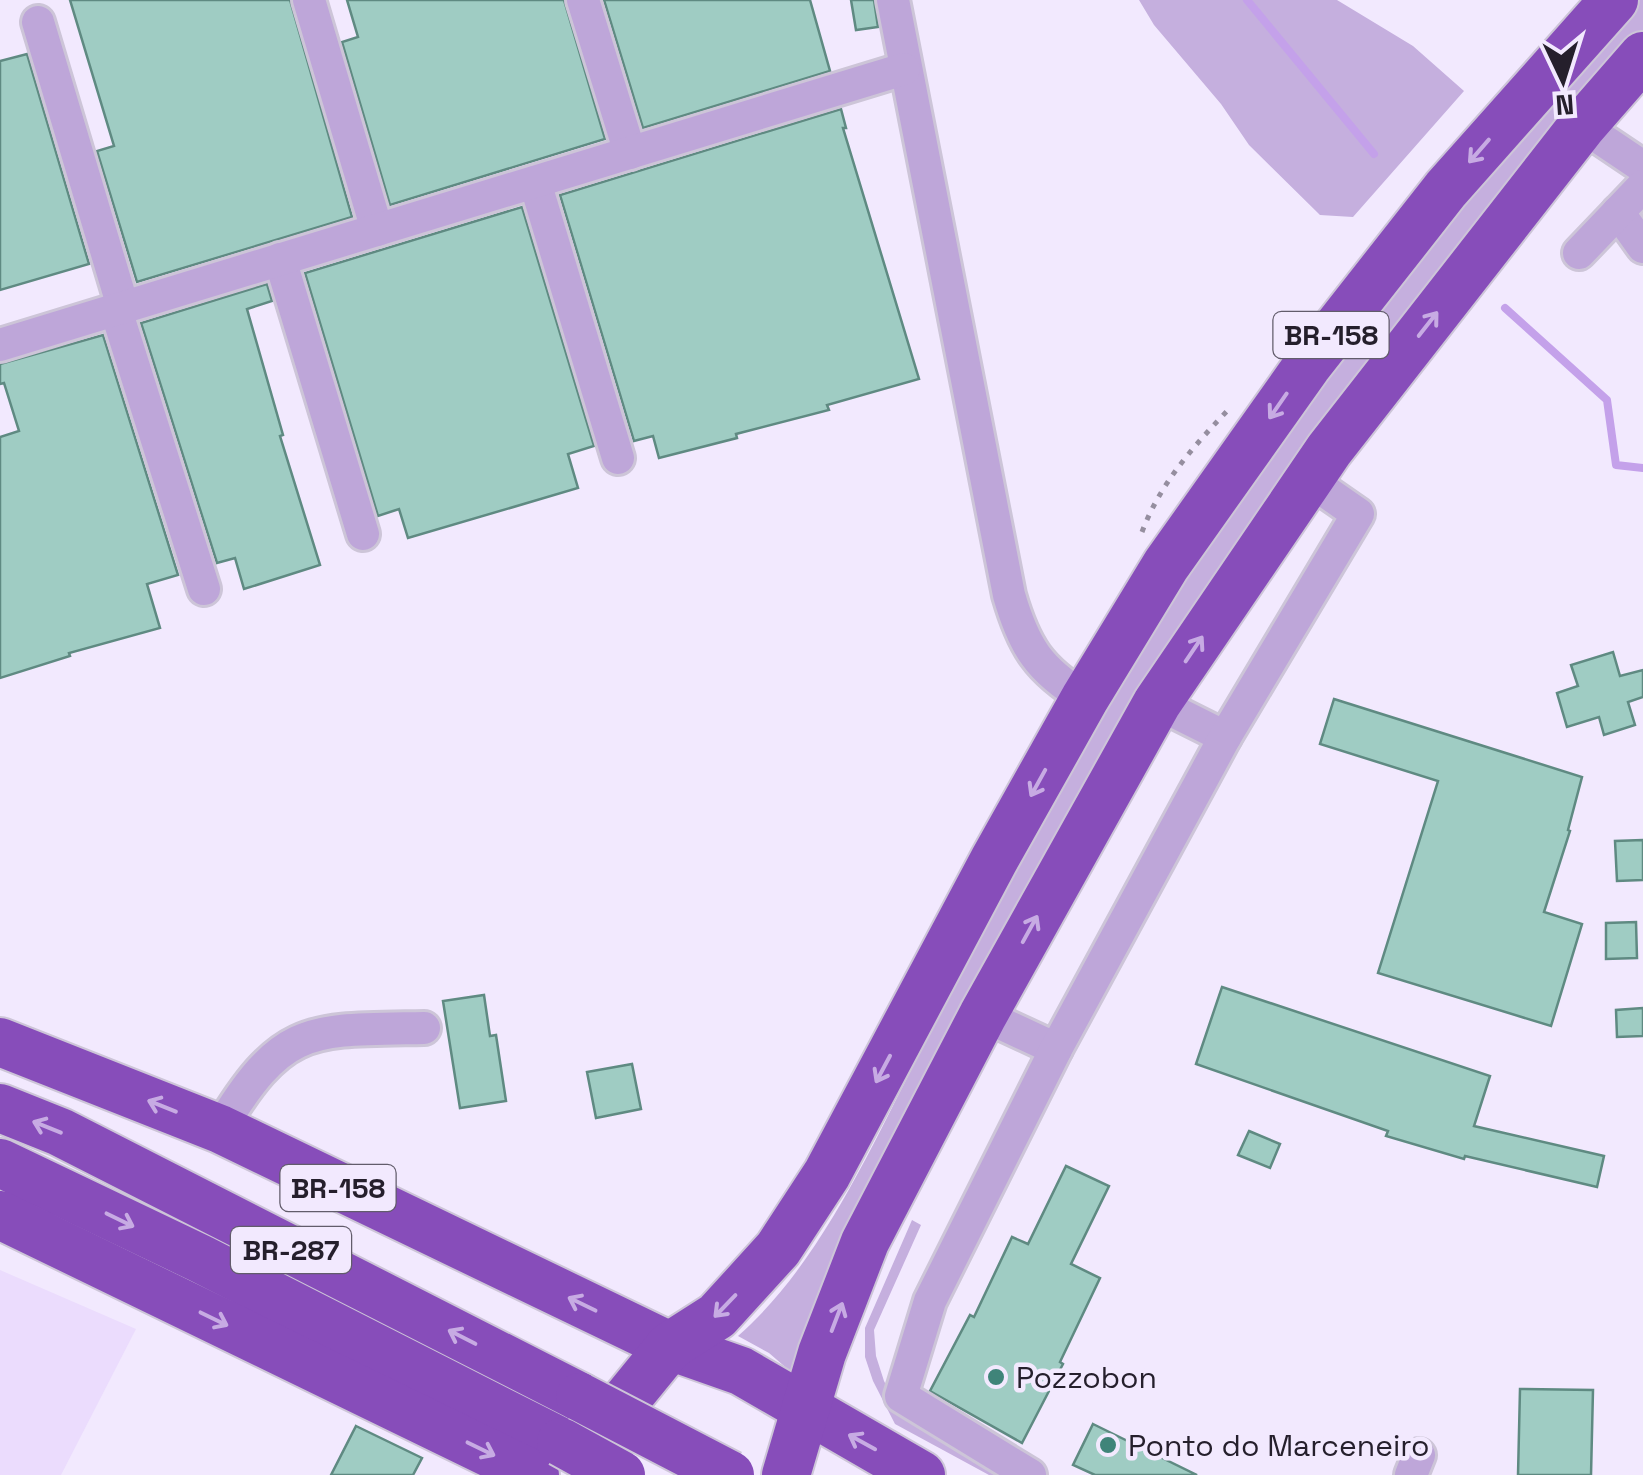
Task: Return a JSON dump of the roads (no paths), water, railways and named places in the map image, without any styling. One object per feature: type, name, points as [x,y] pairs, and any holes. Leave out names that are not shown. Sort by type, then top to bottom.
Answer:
[{"type":"highway","name":"BR-158","points":[[0,1042],[220,1129],[670,1346],[717,1316],[778,1249],[817,1189],[1086,698],[1166,565],[1307,366],[1446,188],[1614,0]]},
{"type":"highway","name":"BR-158","points":[[786,1475],[804,1408],[865,1242],[984,1015],[1157,703],[1309,480],[1582,126],[1643,56]]},
{"type":"highway","name":"BR-287","points":[[0,1108],[60,1132],[730,1475]]},
{"type":"highway","name":"BR-287","points":[[0,1162],[201,1259],[562,1464],[621,1475]]},
{"type":"highway","points":[[0,1215],[562,1464],[588,1467],[608,1422],[670,1346],[741,1372],[921,1475]]},
{"type":"street","points":[[309,0],[377,230]]},
{"type":"street","points":[[583,0],[630,153]]},
{"type":"street","points":[[893,0],[1014,612],[1019,629],[1039,662],[1056,680],[1086,698]]},
{"type":"street","points":[[38,22],[204,589]]},
{"type":"street","points":[[0,345],[904,69]]},
{"type":"street","points":[[1582,126],[1643,168]]},
{"type":"street","points":[[535,182],[618,458]]},
{"type":"street","points":[[1578,252],[1643,186]]},
{"type":"street","points":[[1618,212],[1643,247]]},
{"type":"street","points":[[280,260],[363,534]]},
{"type":"street","points":[[1030,1475],[900,1396],[930,1301],[1056,1049],[1224,737],[1358,514],[1309,480]]},
{"type":"street","points":[[1157,703],[1224,737]]},
{"type":"street","points":[[984,1015],[1056,1049]]},
{"type":"street","points":[[220,1129],[270,1058],[292,1043],[335,1030],[424,1028]]},
{"type":"waterway","points":[[1247,0],[1374,154]]},
{"type":"waterway","points":[[1505,308],[1607,400],[1616,465],[1643,468]]},
{"type":"place","name":"Pozzobon","points":[[996,1377]]},
{"type":"place","name":"Ponto do Marceneiro","points":[[1108,1445]]}]
